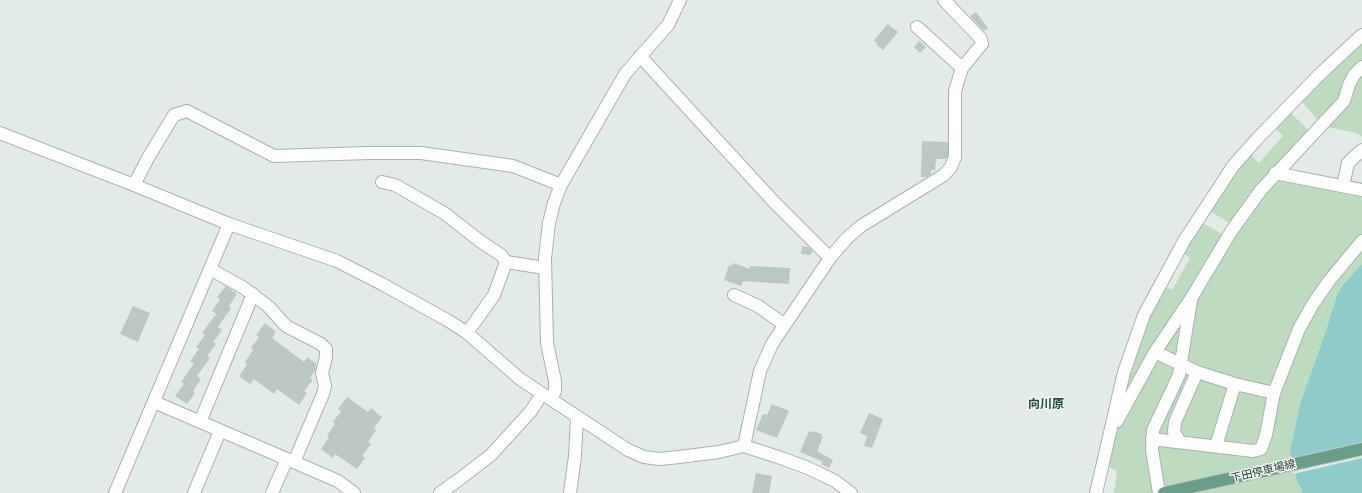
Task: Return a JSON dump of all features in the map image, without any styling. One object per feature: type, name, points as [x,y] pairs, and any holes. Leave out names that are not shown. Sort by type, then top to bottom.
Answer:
[{"type":"main road","name":"下田停車場線","points":[[1164,493],[1362,449]]},
{"type":"street","points":[[440,493],[490,454],[531,411],[547,396],[555,391],[555,381],[547,343],[545,268],[546,242],[554,203],[561,185],[625,74],[668,25],[680,0]]},
{"type":"street","points":[[744,446],[760,371],[772,344],[830,258],[847,238],[862,226],[944,175],[951,167],[955,157],[955,91],[962,68],[982,44],[981,39],[944,0]]},
{"type":"street","points":[[917,27],[962,68]]},
{"type":"street","points":[[1096,493],[1124,372],[1144,315],[1184,241],[1233,166],[1252,144],[1319,75],[1362,35]]},
{"type":"street","points":[[640,56],[774,202],[830,258]]},
{"type":"street","points":[[1109,436],[1155,352],[1192,297],[1232,230],[1275,173],[1344,100],[1354,75],[1362,68]]},
{"type":"street","points":[[134,185],[148,158],[174,115],[187,111],[274,156],[421,153],[513,166],[561,185]]},
{"type":"street","points":[[0,133],[229,224],[337,261],[447,320],[467,333],[520,379],[628,450],[644,457],[660,459],[679,457],[719,452],[744,446],[808,468],[835,481],[851,493]]},
{"type":"street","points":[[1343,186],[1348,163],[1362,150]]},
{"type":"street","points":[[1275,173],[1362,190]]},
{"type":"street","points":[[382,182],[395,185],[444,212],[480,241],[501,255],[506,262],[545,268]]},
{"type":"street","points":[[115,493],[229,224]]},
{"type":"street","points":[[1152,439],[1253,451],[1261,449],[1266,435],[1274,393],[1299,329],[1313,304],[1344,261],[1362,241]]},
{"type":"street","points":[[467,333],[494,295],[506,262]]},
{"type":"street","points":[[210,269],[253,294],[269,307],[286,326],[321,344],[326,349],[326,357],[322,373],[325,386],[323,394],[291,461],[272,493]]},
{"type":"street","points":[[200,422],[253,294]]},
{"type":"street","points":[[734,295],[758,306],[785,325]]},
{"type":"street","points":[[1159,493],[1152,450],[1153,430],[1179,375],[1182,365],[1192,297]]},
{"type":"street","points":[[1155,352],[1197,372],[1235,384],[1274,393]]},
{"type":"street","points":[[1180,442],[1174,432],[1176,422],[1197,372]]},
{"type":"street","points":[[1216,446],[1235,384]]},
{"type":"street","points":[[154,402],[338,481],[352,492]]},
{"type":"street","points":[[570,493],[575,456],[577,417]]},
{"type":"street","points":[[194,493],[220,431]]},
{"type":"green space","points":[[1360,43],[1362,45],[1362,137],[1357,133],[1327,127],[1320,122],[1301,101]]},
{"type":"green space","points":[[1290,112],[1310,132],[1283,178],[1362,196],[1362,264],[1343,285],[1300,404],[1290,451],[1297,482],[1302,489],[1301,493],[1114,493],[1117,471],[1107,466],[1128,374],[1144,328],[1164,286],[1172,290],[1190,258],[1182,252],[1201,222],[1225,236],[1233,225],[1208,210],[1250,154],[1259,163],[1283,136],[1274,127]]},
{"type":"water","points":[[1362,264],[1362,493],[1301,493],[1302,489],[1297,482],[1290,451],[1300,404],[1337,296],[1343,285]]},
{"type":"pier","points":[[1362,442],[1362,458],[1293,474],[1289,459]]},
{"type":"building","points":[[976,12],[988,28],[984,31],[970,16]]},
{"type":"building","points":[[888,24],[898,32],[883,50],[874,40]]},
{"type":"building","points":[[919,41],[926,47],[920,53],[914,47]]},
{"type":"building","points":[[922,141],[948,142],[948,156],[946,159],[936,159],[935,170],[931,170],[931,174],[927,177],[921,177]]},
{"type":"building","points":[[802,246],[808,247],[812,250],[811,255],[801,254]]},
{"type":"building","points":[[733,263],[750,269],[750,266],[790,268],[789,284],[743,281],[741,286],[724,280],[729,265],[732,266]]},
{"type":"building","points":[[226,286],[237,294],[229,306],[231,308],[218,327],[222,330],[213,342],[216,344],[207,356],[210,358],[197,376],[201,379],[193,391],[195,393],[187,404],[175,396],[184,384],[181,382],[194,364],[190,361],[199,349],[196,347],[205,335],[202,333],[216,314],[212,311],[220,299],[217,297]]},
{"type":"building","points":[[133,306],[150,313],[138,342],[120,334]]},
{"type":"building","points":[[265,323],[276,332],[272,338],[304,362],[307,357],[316,364],[315,371],[310,378],[313,380],[304,391],[307,393],[299,405],[277,389],[274,394],[254,379],[250,384],[239,376],[247,364],[245,362],[253,350],[251,348],[259,337],[256,335]]},
{"type":"building","points":[[347,397],[368,412],[371,408],[382,417],[374,428],[376,430],[368,442],[371,444],[362,456],[365,458],[357,469],[335,454],[333,458],[321,449],[329,438],[327,436],[335,424],[333,422],[341,411],[338,409]]},
{"type":"building","points":[[772,404],[789,411],[777,438],[756,430],[763,414],[767,415]]},
{"type":"building","points":[[869,413],[883,419],[872,448],[864,446],[867,436],[860,433]]},
{"type":"building","points":[[809,431],[822,434],[821,436],[823,437],[817,451],[833,460],[829,468],[821,464],[823,462],[800,452]]},
{"type":"building","points":[[756,473],[772,476],[769,493],[752,493]]},
{"type":"district","name":"向川原","points":[[1046,404]]}]
